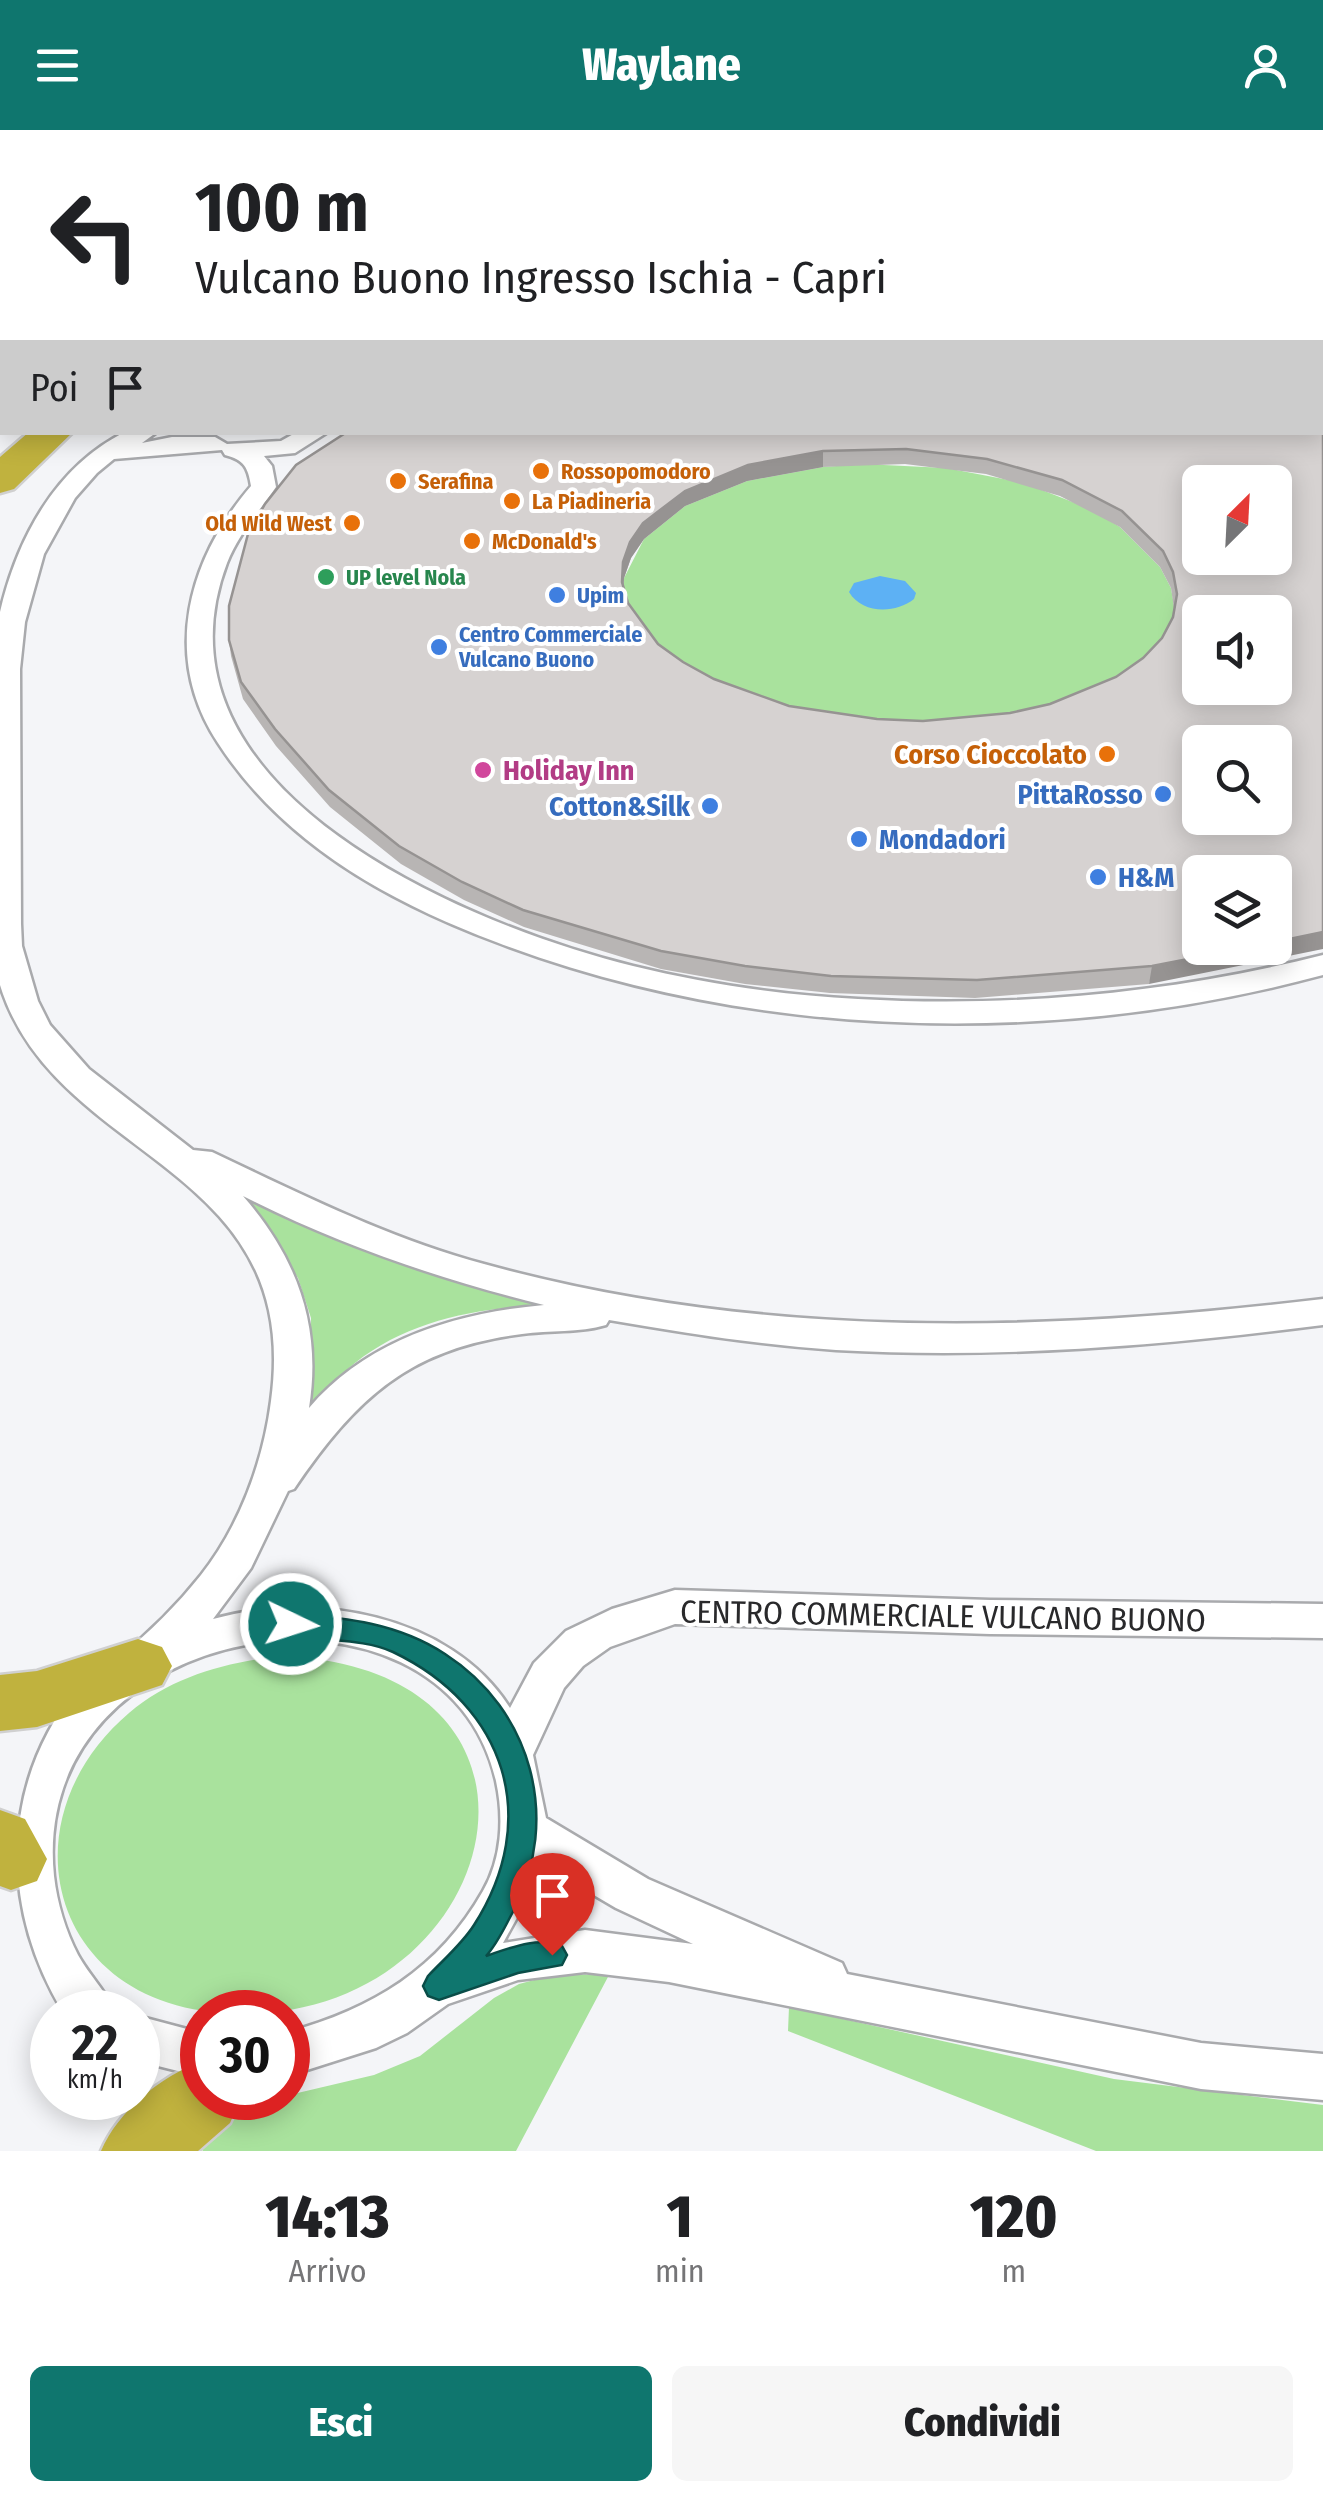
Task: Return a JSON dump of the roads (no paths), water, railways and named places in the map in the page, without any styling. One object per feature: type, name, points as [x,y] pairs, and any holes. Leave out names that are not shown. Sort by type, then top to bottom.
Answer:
[{"type":"highway","points":[[0,481],[22,456],[50,435]]},
{"type":"highway","points":[[0,1704],[37,1698],[138,1666]]},
{"type":"highway","points":[[140,2151],[180,2116]]},
{"type":"street","points":[[62,1990],[34,1952],[16,1906],[6,1850],[22,1802],[48,1750],[88,1703],[138,1666],[217,1585],[251,1533],[270,1491],[287,1425],[293,1340],[286,1295],[270,1260],[246,1224],[217,1190],[84,1084],[36,1030],[6,946],[6,689],[12,614],[34,548],[52,514],[88,467],[113,447],[139,435]]},
{"type":"street","points":[[88,467],[144,448],[222,443],[286,448],[310,435]]},
{"type":"street","points":[[222,443],[260,466],[264,487],[229,531],[206,582],[199,635],[208,696],[219,725],[261,782],[332,847],[398,890],[538,950],[658,984],[762,1001],[868,1011],[940,1013],[1115,1002],[1284,976],[1323,964]]},
{"type":"street","points":[[152,1136],[361,1237],[511,1283],[644,1316],[795,1334],[989,1342],[1126,1333],[1323,1312]]},
{"type":"street","points":[[270,1491],[332,1407],[366,1376],[400,1355],[462,1331],[521,1319],[644,1316]]},
{"type":"street","name":"CENTRO COMMERCIALE VULCANO BUONO","points":[[512,1752],[553,1669],[572,1650],[625,1621],[675,1607],[1018,1618],[1323,1621]]},
{"type":"street","points":[[138,1666],[208,1636],[268,1624],[314,1624],[357,1630],[398,1642],[457,1678],[493,1717],[512,1752],[522,1789],[524,1828],[512,1884],[483,1938],[439,1986],[390,2019],[310,2049]]},
{"type":"street","points":[[524,1828],[569,1861],[640,1900],[900,2009]]},
{"type":"street","points":[[439,1986],[518,1959],[586,1951],[670,1960],[900,2009],[1201,2066],[1323,2077]]},
{"type":"water","points":[[880,576],[905,581],[916,593],[914,599],[898,607],[879,609],[862,604],[849,592],[854,583]]},
{"type":"place","name":"Rossopomodoro","points":[[541,471]]},
{"type":"place","name":"Serafina","points":[[398,481]]},
{"type":"place","name":"La Piadineria","points":[[512,501]]},
{"type":"place","name":"Old Wild West","points":[[352,523]]},
{"type":"place","name":"McDonald's","points":[[472,541]]},
{"type":"place","name":"UP level Nola","points":[[326,577]]},
{"type":"place","name":"Upim","points":[[557,595]]},
{"type":"place","name":"Centro Commerciale Vulcano Buono","points":[[439,647]]},
{"type":"place","name":"Corso Cioccolato","points":[[1107,754]]},
{"type":"place","name":"Holiday Inn","points":[[483,770]]},
{"type":"place","name":"PittaRosso","points":[[1163,794]]},
{"type":"place","name":"Cotton&Silk","points":[[710,806]]},
{"type":"place","name":"Mondadori","points":[[859,839]]},
{"type":"place","name":"H&M","points":[[1098,877]]}]
